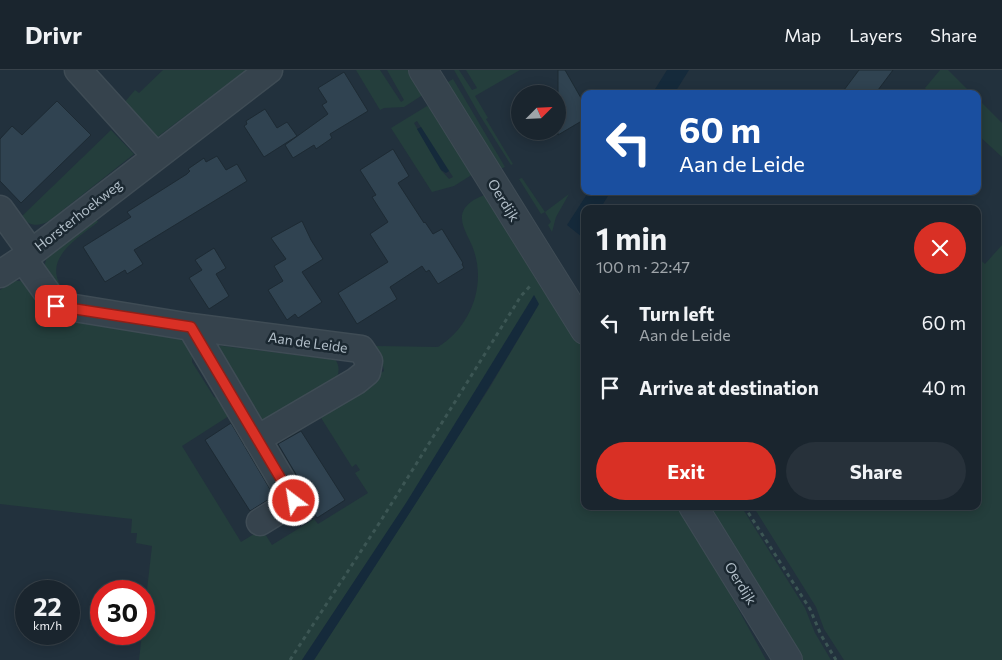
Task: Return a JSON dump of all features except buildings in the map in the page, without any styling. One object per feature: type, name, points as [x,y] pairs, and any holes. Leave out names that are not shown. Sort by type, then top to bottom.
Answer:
[{"type":"street","points":[[78,70],[156,156]]},
{"type":"street","name":"Horsterhoekweg","points":[[0,274],[270,70]]},
{"type":"street","name":"Oerdijk","points":[[423,70],[581,323]]},
{"type":"street","name":"Aan de Leide","points":[[0,209],[56,306],[191,327],[361,349],[369,360],[367,372],[356,381],[257,439]]},
{"type":"street","points":[[191,327],[294,501],[260,522]]},
{"type":"street","name":"Oerdijk","points":[[695,510],[788,660]]},
{"type":"path","points":[[290,660],[380,522],[521,296],[530,285],[555,281]]},
{"type":"path","points":[[747,510],[810,609],[821,635],[836,660]]},
{"type":"green space","points":[[163,70],[246,70],[156,138],[124,103],[135,90],[139,93]]},
{"type":"green space","points":[[356,70],[380,70],[401,102],[404,100],[387,70],[414,70],[423,84],[421,96],[404,107],[380,110]]},
{"type":"green space","points":[[454,70],[459,70],[472,90],[477,88],[466,70],[520,70],[475,96],[488,118],[486,119],[513,164],[511,165]]},
{"type":"green space","points":[[940,70],[948,70],[968,90],[927,90],[925,88]]},
{"type":"green space","points":[[453,79],[505,167],[500,169],[443,85]]},
{"type":"green space","points":[[981,102],[1002,123],[1002,157],[981,138]]},
{"type":"green space","points":[[427,106],[438,108],[473,174],[454,186],[432,192],[391,128]],"holes":[[[417,121],[453,177],[449,179],[441,170],[414,123]]]},
{"type":"green space","points":[[111,130],[134,154],[49,221],[34,225],[21,217]]},
{"type":"green space","points":[[522,178],[545,212],[541,214],[519,179]]},
{"type":"green space","points":[[488,194],[581,341],[581,510],[684,510],[766,660],[314,660],[490,387],[539,304],[302,660],[139,660],[141,645],[155,645],[155,580],[148,580],[152,546],[136,543],[137,533],[131,533],[132,519],[0,504],[0,290],[14,281],[24,281],[179,337],[193,352],[192,362],[214,397],[223,400],[232,414],[182,446],[241,542],[262,529],[272,545],[314,519],[318,524],[368,493],[355,473],[360,470],[356,464],[352,467],[318,413],[384,371],[380,352],[375,346],[438,347],[459,329],[472,305],[478,278],[474,251],[463,226],[462,219],[464,210],[471,202]]},
{"type":"green space","points":[[569,194],[556,217],[552,232],[548,225],[551,222],[545,212]]},
{"type":"green space","points":[[96,219],[98,222],[69,246],[57,264],[56,274],[60,285],[70,297],[67,300],[48,276],[45,268],[46,261],[56,246]]},
{"type":"green space","points":[[1002,245],[1002,660],[844,660],[824,629],[816,607],[755,510],[981,510],[981,261],[985,264]]},
{"type":"green space","points":[[215,345],[313,357],[321,352],[334,358],[338,364],[337,378],[262,421]]},
{"type":"green space","points":[[708,510],[744,510],[805,608],[815,633],[831,660],[801,660]]},
{"type":"water","points":[[667,70],[689,70],[676,90],[654,90]]},
{"type":"water","points":[[421,127],[449,171],[446,173],[441,170],[417,129]]},
{"type":"water","points":[[586,195],[609,195],[602,205],[581,205],[581,236],[567,225]]},
{"type":"water","points":[[534,295],[539,304],[429,483],[314,660],[302,660],[406,503]]},
{"type":"route","points":[[56,306],[191,327],[294,501]]}]
